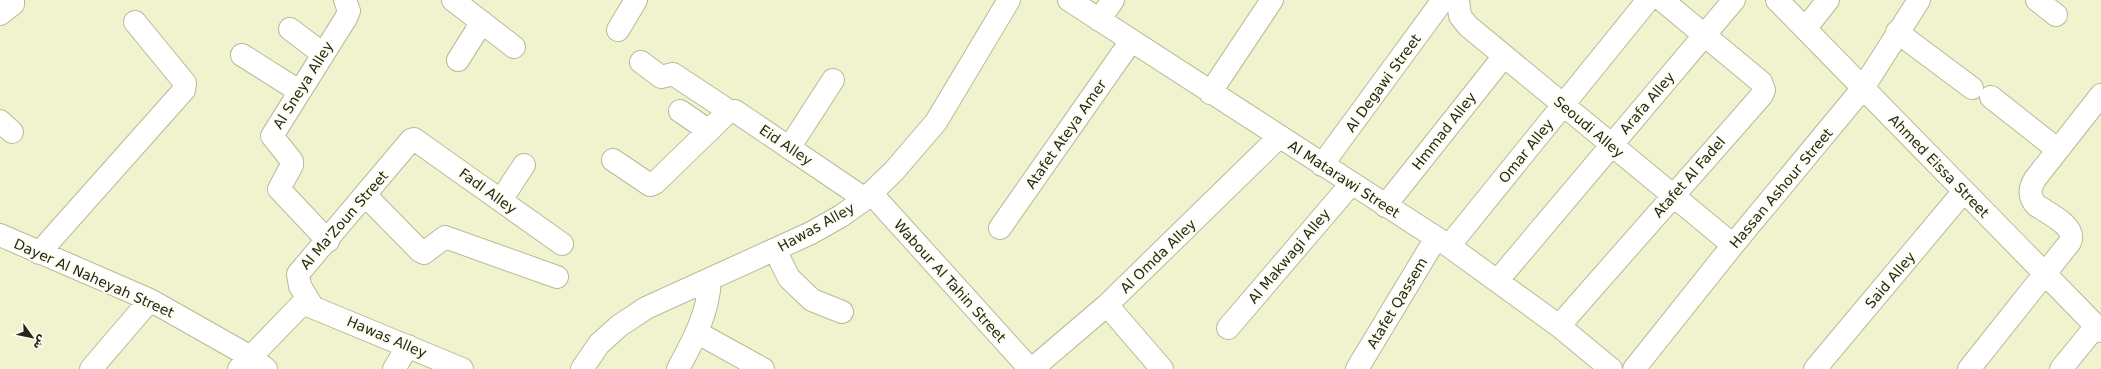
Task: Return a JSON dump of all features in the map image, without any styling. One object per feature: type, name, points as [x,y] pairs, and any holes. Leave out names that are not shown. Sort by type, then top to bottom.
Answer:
[{"type":"street","points":[[0,14],[13,4],[13,0]]},
{"type":"street","name":"Al Sneya Alley","points":[[328,241],[279,189],[292,165],[292,161],[272,136],[346,18],[349,11],[345,0]]},
{"type":"street","points":[[453,0],[514,47]]},
{"type":"street","points":[[618,30],[636,0]]},
{"type":"street","name":"Hawas Alley","points":[[582,369],[599,344],[619,326],[646,308],[775,250],[841,216],[868,196],[894,171],[936,122],[1009,0]]},
{"type":"street","name":"Al Matarawi Street","points":[[1069,0],[1210,93],[1443,242],[1498,280],[1559,326],[1611,369]]},
{"type":"street","points":[[1099,20],[1113,0]]},
{"type":"street","points":[[1210,93],[1272,0]]},
{"type":"street","name":"Al Degawi Street","points":[[1322,165],[1443,0]]},
{"type":"street","name":"Seoudi Alley","points":[[1458,0],[1458,9],[1463,21],[1563,106],[1733,245]]},
{"type":"street","name":"Omar Alley","points":[[1443,242],[1563,106],[1648,0]]},
{"type":"street","points":[[1662,0],[1704,35]]},
{"type":"street","name":"Arafa Alley","points":[[1498,280],[1734,0]]},
{"type":"street","name":"Ahmed Eissa Street","points":[[1777,0],[2098,329]]},
{"type":"street","points":[[1805,29],[1828,0]]},
{"type":"street","name":"Hassan Ashour Street","points":[[1634,369],[1733,245],[1863,88],[1897,32],[1919,0]]},
{"type":"street","points":[[2037,0],[2056,15]]},
{"type":"street","points":[[39,253],[184,90],[185,84],[135,22]]},
{"type":"street","points":[[458,60],[482,22]]},
{"type":"street","points":[[290,29],[323,54]]},
{"type":"street","points":[[1897,32],[1982,92],[2058,150]]},
{"type":"street","name":"Atafet Al Fadel","points":[[1559,326],[1762,95],[1764,90],[1761,82],[1704,35]]},
{"type":"street","name":"Atafet Ateya Amer","points":[[1000,228],[1131,41]]},
{"type":"street","points":[[242,55],[299,91]]},
{"type":"street","name":"Hmmad Alley","points":[[1385,206],[1504,56]]},
{"type":"street","name":"Eid Alley","points":[[641,62],[661,77],[672,74],[729,111],[735,111],[789,148],[868,196]]},
{"type":"street","points":[[789,148],[833,80]]},
{"type":"street","points":[[1969,369],[2046,275],[2070,242],[2072,235],[2069,228],[2033,201],[2030,190],[2035,180],[2058,150],[2098,107]]},
{"type":"street","points":[[680,111],[709,131]]},
{"type":"street","points":[[613,160],[650,185],[655,183],[729,111]]},
{"type":"street","name":"Al Omda Alley","points":[[1031,369],[1107,305],[1279,137]]},
{"type":"street","name":"Al Ma'Zoun Street","points":[[312,306],[300,286],[298,274],[303,266],[328,241],[366,196],[411,140],[414,140]]},
{"type":"street","name":"Fadl Alley","points":[[414,140],[562,244]]},
{"type":"street","points":[[501,200],[524,165]]},
{"type":"street","name":"Al Makwagi Alley","points":[[1228,328],[1351,184]]},
{"type":"street","name":"Said Alley","points":[[1815,369],[1964,191]]},
{"type":"street","points":[[366,196],[420,251],[424,253],[445,237],[557,278]]},
{"type":"street","name":"Wabour Al Tahin Street","points":[[868,196],[1031,369]]},
{"type":"street","name":"Dayer Al Naheyah Street","points":[[0,235],[150,300],[251,365]]},
{"type":"street","name":"Atafet Qassem","points":[[1357,369],[1443,242]]},
{"type":"street","points":[[775,250],[789,278],[812,300],[842,312]]},
{"type":"street","points":[[678,369],[698,333],[709,298],[710,280]]},
{"type":"street","points":[[91,369],[150,300]]},
{"type":"street","points":[[1107,305],[1162,369]]},
{"type":"street","points":[[251,365],[300,306],[312,306]]},
{"type":"street","name":"Hawas Alley","points":[[312,306],[462,369]]},
{"type":"street","points":[[2061,369],[2098,329]]},
{"type":"street","points":[[698,333],[762,369]]},
{"type":"street","points":[[394,369],[408,346]]}]
